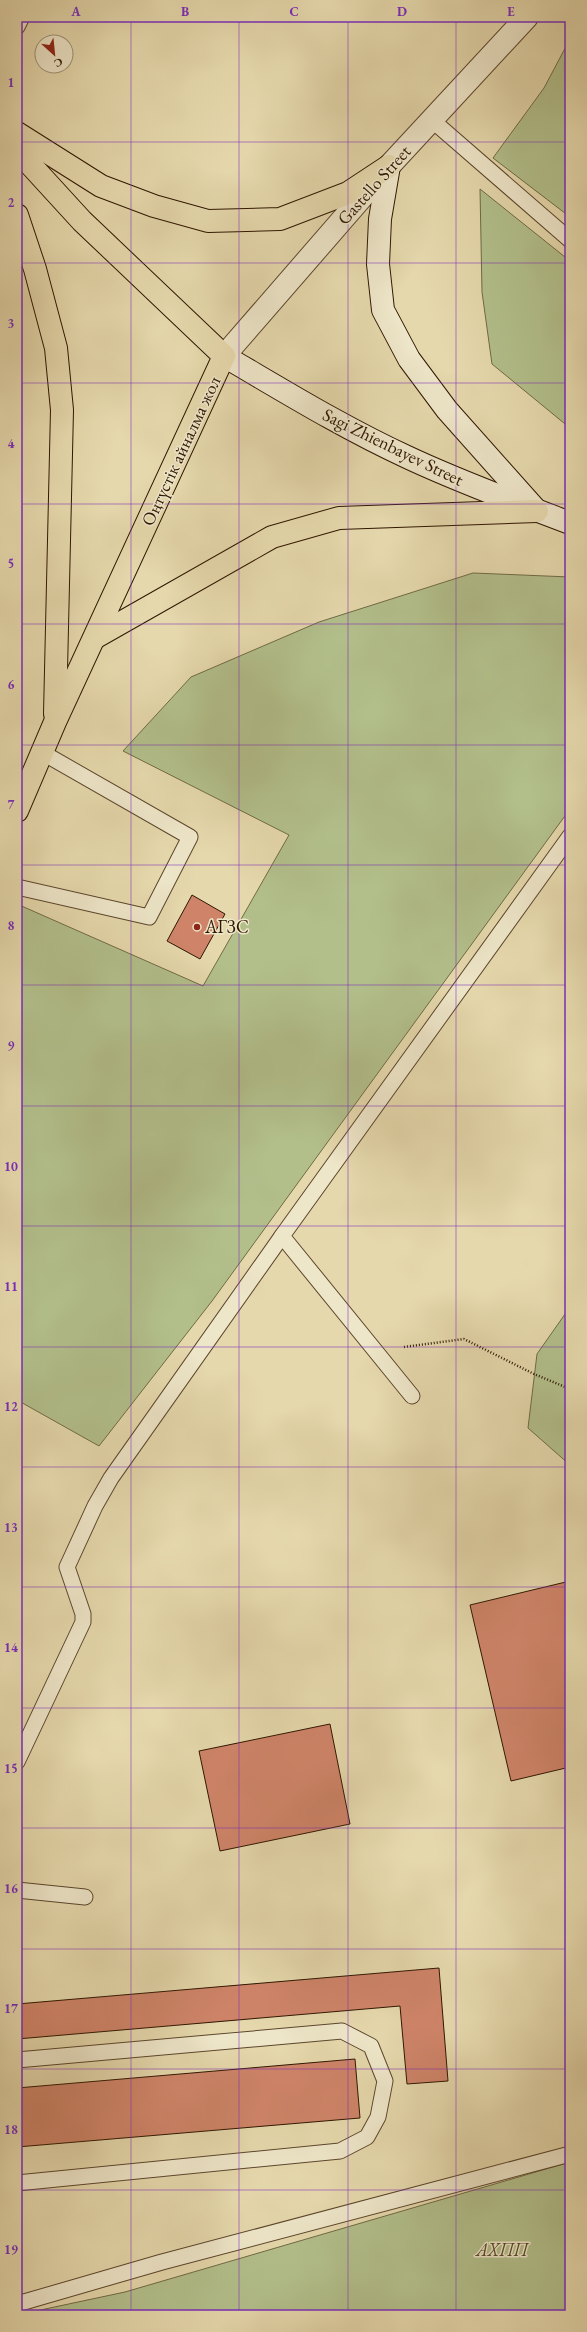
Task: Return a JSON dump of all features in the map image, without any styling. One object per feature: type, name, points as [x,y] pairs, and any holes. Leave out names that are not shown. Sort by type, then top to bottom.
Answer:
[{"type":"highway","points":[[17,133],[101,186],[154,206],[208,221],[280,219],[348,193],[389,166]]},
{"type":"highway","name":"Оңтүстік айналма жол","points":[[17,150],[82,221],[224,356],[96,637],[55,722],[43,753],[24,783],[17,811]]},
{"type":"highway","points":[[17,215],[35,269],[56,348],[62,410],[55,722]]},
{"type":"highway","points":[[96,637],[272,537],[339,518],[538,511]]},
{"type":"main road","name":"Gastello Street","points":[[224,356],[389,166],[527,17]]},
{"type":"main road","points":[[389,166],[380,219],[378,264],[383,310],[409,359],[446,410],[538,511]]},
{"type":"main road","name":"Sagi Zhienbayev Street","points":[[224,356],[332,418],[406,456],[460,481],[570,523]]},
{"type":"lane","points":[[17,27],[22,17]]},
{"type":"lane","points":[[433,120],[570,240]]},
{"type":"lane","points":[[17,887],[149,917],[190,837],[43,753]]},
{"type":"lane","points":[[17,1762],[83,1622],[83,1614],[67,1567],[95,1506],[112,1478],[282,1236],[570,836]]},
{"type":"lane","points":[[282,1236],[412,1396]]},
{"type":"lane","points":[[17,1890],[85,1897]]},
{"type":"lane","points":[[17,2060],[342,2031],[371,2046],[385,2081],[378,2117],[367,2137],[340,2151],[17,2183]]},
{"type":"lane","points":[[17,2304],[162,2262],[570,2154]]},
{"type":"path","points":[[376,1351],[464,1339],[534,1374],[570,1389]]},
{"type":"green space","points":[[570,39],[570,217],[493,158],[544,88]]},
{"type":"green space","points":[[480,189],[570,261],[570,428],[492,364],[482,292]]},
{"type":"green space","points":[[473,573],[570,577],[570,809],[212,1301],[99,1446],[17,1400],[17,904],[203,986],[289,835],[123,751],[191,677],[319,622]]},
{"type":"green space","points":[[570,1307],[570,1465],[528,1428],[537,1354]]},
{"type":"green space","name":"АХПП","points":[[570,2162],[570,2315],[17,2315],[125,2292]]},
{"type":"building","points":[[192,895],[225,914],[200,959],[167,941]]},
{"type":"building","points":[[570,1581],[570,1767],[511,1781],[470,1605]]},
{"type":"building","points":[[330,1724],[350,1824],[220,1851],[199,1751]]},
{"type":"building","points":[[439,1968],[448,2081],[407,2084],[400,2006],[17,2039],[17,2004]]},
{"type":"building","points":[[355,2059],[360,2118],[17,2147],[17,2088]]},
{"type":"place","name":"АГЗС","points":[[197,927]]}]
